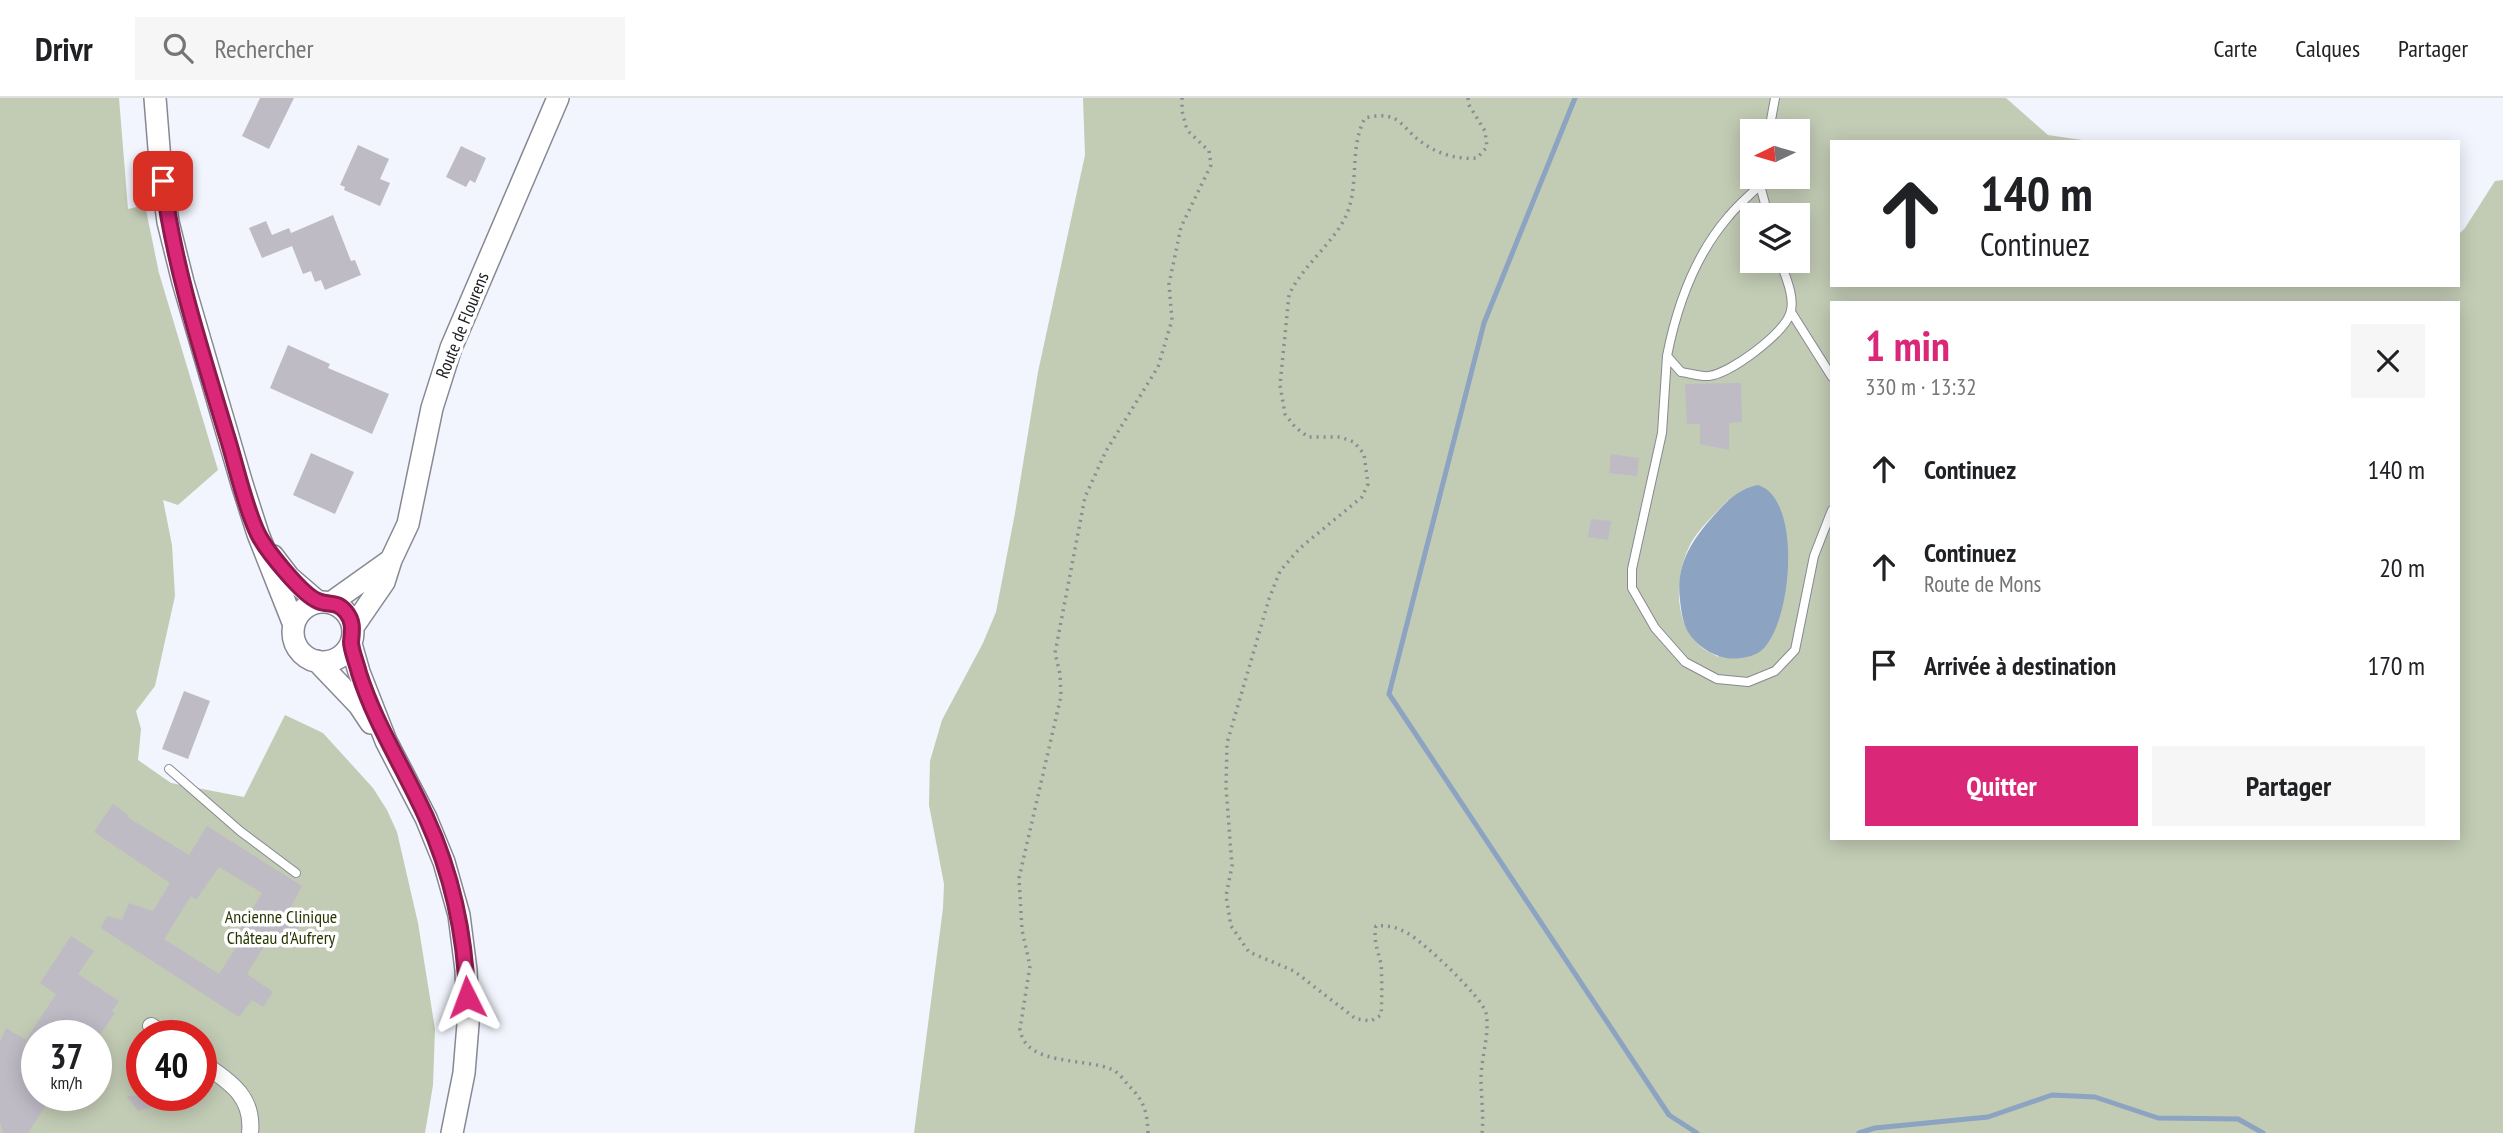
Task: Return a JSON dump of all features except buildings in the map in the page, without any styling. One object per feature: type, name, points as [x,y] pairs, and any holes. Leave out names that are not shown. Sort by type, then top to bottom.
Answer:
[{"type":"street","points":[[155,98],[168,222],[205,363],[258,534],[294,625],[294,639],[306,656],[317,661],[359,705],[386,741]]},
{"type":"street","name":"Route de Flourens","points":[[352,635],[384,582],[408,524],[432,408],[451,348],[558,98]]},
{"type":"street","points":[[258,534],[289,577],[325,602],[346,611],[359,672],[386,741],[426,818],[444,862],[459,915],[466,970],[468,1024],[464,1073],[452,1133]]},
{"type":"street","points":[[294,625],[303,609],[325,602],[391,560]]},
{"type":"street","points":[[317,661],[333,660],[341,656],[352,635]]},
{"type":"street","points":[[217,1073],[236,1087],[250,1112],[250,1133]]},
{"type":"lane","points":[[1771,119],[1775,98]]},
{"type":"lane","points":[[1753,189],[1729,215],[1706,246],[1675,315],[1667,355],[1662,433],[1632,569],[1632,588],[1654,628],[1685,662],[1717,679],[1748,682],[1775,671],[1796,650],[1814,556],[1830,515]]},
{"type":"lane","points":[[1784,273],[1790,295],[1791,312],[1830,374]]},
{"type":"lane","points":[[1667,355],[1681,372],[1708,376],[1733,365],[1763,346],[1791,312]]},
{"type":"lane","points":[[169,769],[240,831],[296,873]]},
{"type":"path","points":[[1148,1133],[1142,1099],[1115,1071],[1091,1063],[1035,1053],[1021,1038],[1020,1029],[1030,966],[1022,930],[1019,878],[1061,696],[1055,653],[1085,496],[1106,451],[1158,367],[1172,320],[1170,284],[1181,227],[1211,165],[1209,152],[1190,134],[1186,126],[1182,98]]},
{"type":"path","points":[[1468,98],[1469,105],[1485,131],[1487,147],[1477,158],[1447,156],[1419,141],[1394,118],[1379,115],[1365,118],[1358,131],[1351,203],[1344,220],[1295,282],[1289,295],[1280,385],[1285,414],[1295,427],[1308,437],[1340,437],[1354,442],[1364,454],[1368,484],[1362,497],[1300,548],[1280,571],[1269,599],[1227,743],[1226,788],[1232,866],[1226,897],[1231,926],[1249,952],[1294,971],[1356,1019],[1371,1021],[1381,1015],[1383,1008],[1380,995],[1382,968],[1374,936],[1376,926],[1389,925],[1408,933],[1433,952],[1470,988],[1486,1011],[1481,1076],[1482,1133]]},
{"type":"green space","name":"Ancienne Clinique Château d'Aufrery","points":[[0,98],[119,98],[128,209],[145,205],[159,273],[218,470],[178,505],[163,500],[172,545],[175,596],[155,686],[136,711],[141,729],[138,760],[171,783],[244,797],[285,715],[323,733],[373,788],[397,832],[418,923],[435,1029],[433,1085],[425,1133],[0,1133]]},
{"type":"green space","points":[[1083,98],[2006,98],[2048,135],[2082,140],[1830,140],[1830,287],[2460,287],[2460,233],[2495,181],[2503,180],[2503,1133],[914,1133],[943,908],[944,884],[929,805],[930,761],[942,720],[983,643],[996,612],[1038,372],[1085,155]],"holes":[[[1728,500],[1718,657],[1701,647],[1684,624],[1679,585],[1684,559],[1692,541]]]},
{"type":"water","points":[[1758,485],[1772,495],[1782,513],[1787,536],[1786,590],[1772,636],[1762,650],[1745,657],[1726,658],[1704,649],[1688,632],[1681,608],[1680,574],[1688,551],[1709,521],[1736,495]]},
{"type":"waterway","points":[[1575,98],[1484,323],[1389,694],[1669,1115],[1697,1133]]},
{"type":"waterway","points":[[1859,1133],[1875,1128],[1988,1117],[2052,1095],[2095,1097],[2158,1118],[2238,1119],[2263,1133]]},
{"type":"route","points":[[163,181],[168,222],[183,282],[258,534],[289,577],[318,602],[332,602],[340,606],[351,619],[351,644],[359,672],[386,741],[426,818],[444,862],[459,915],[467,997]]}]
